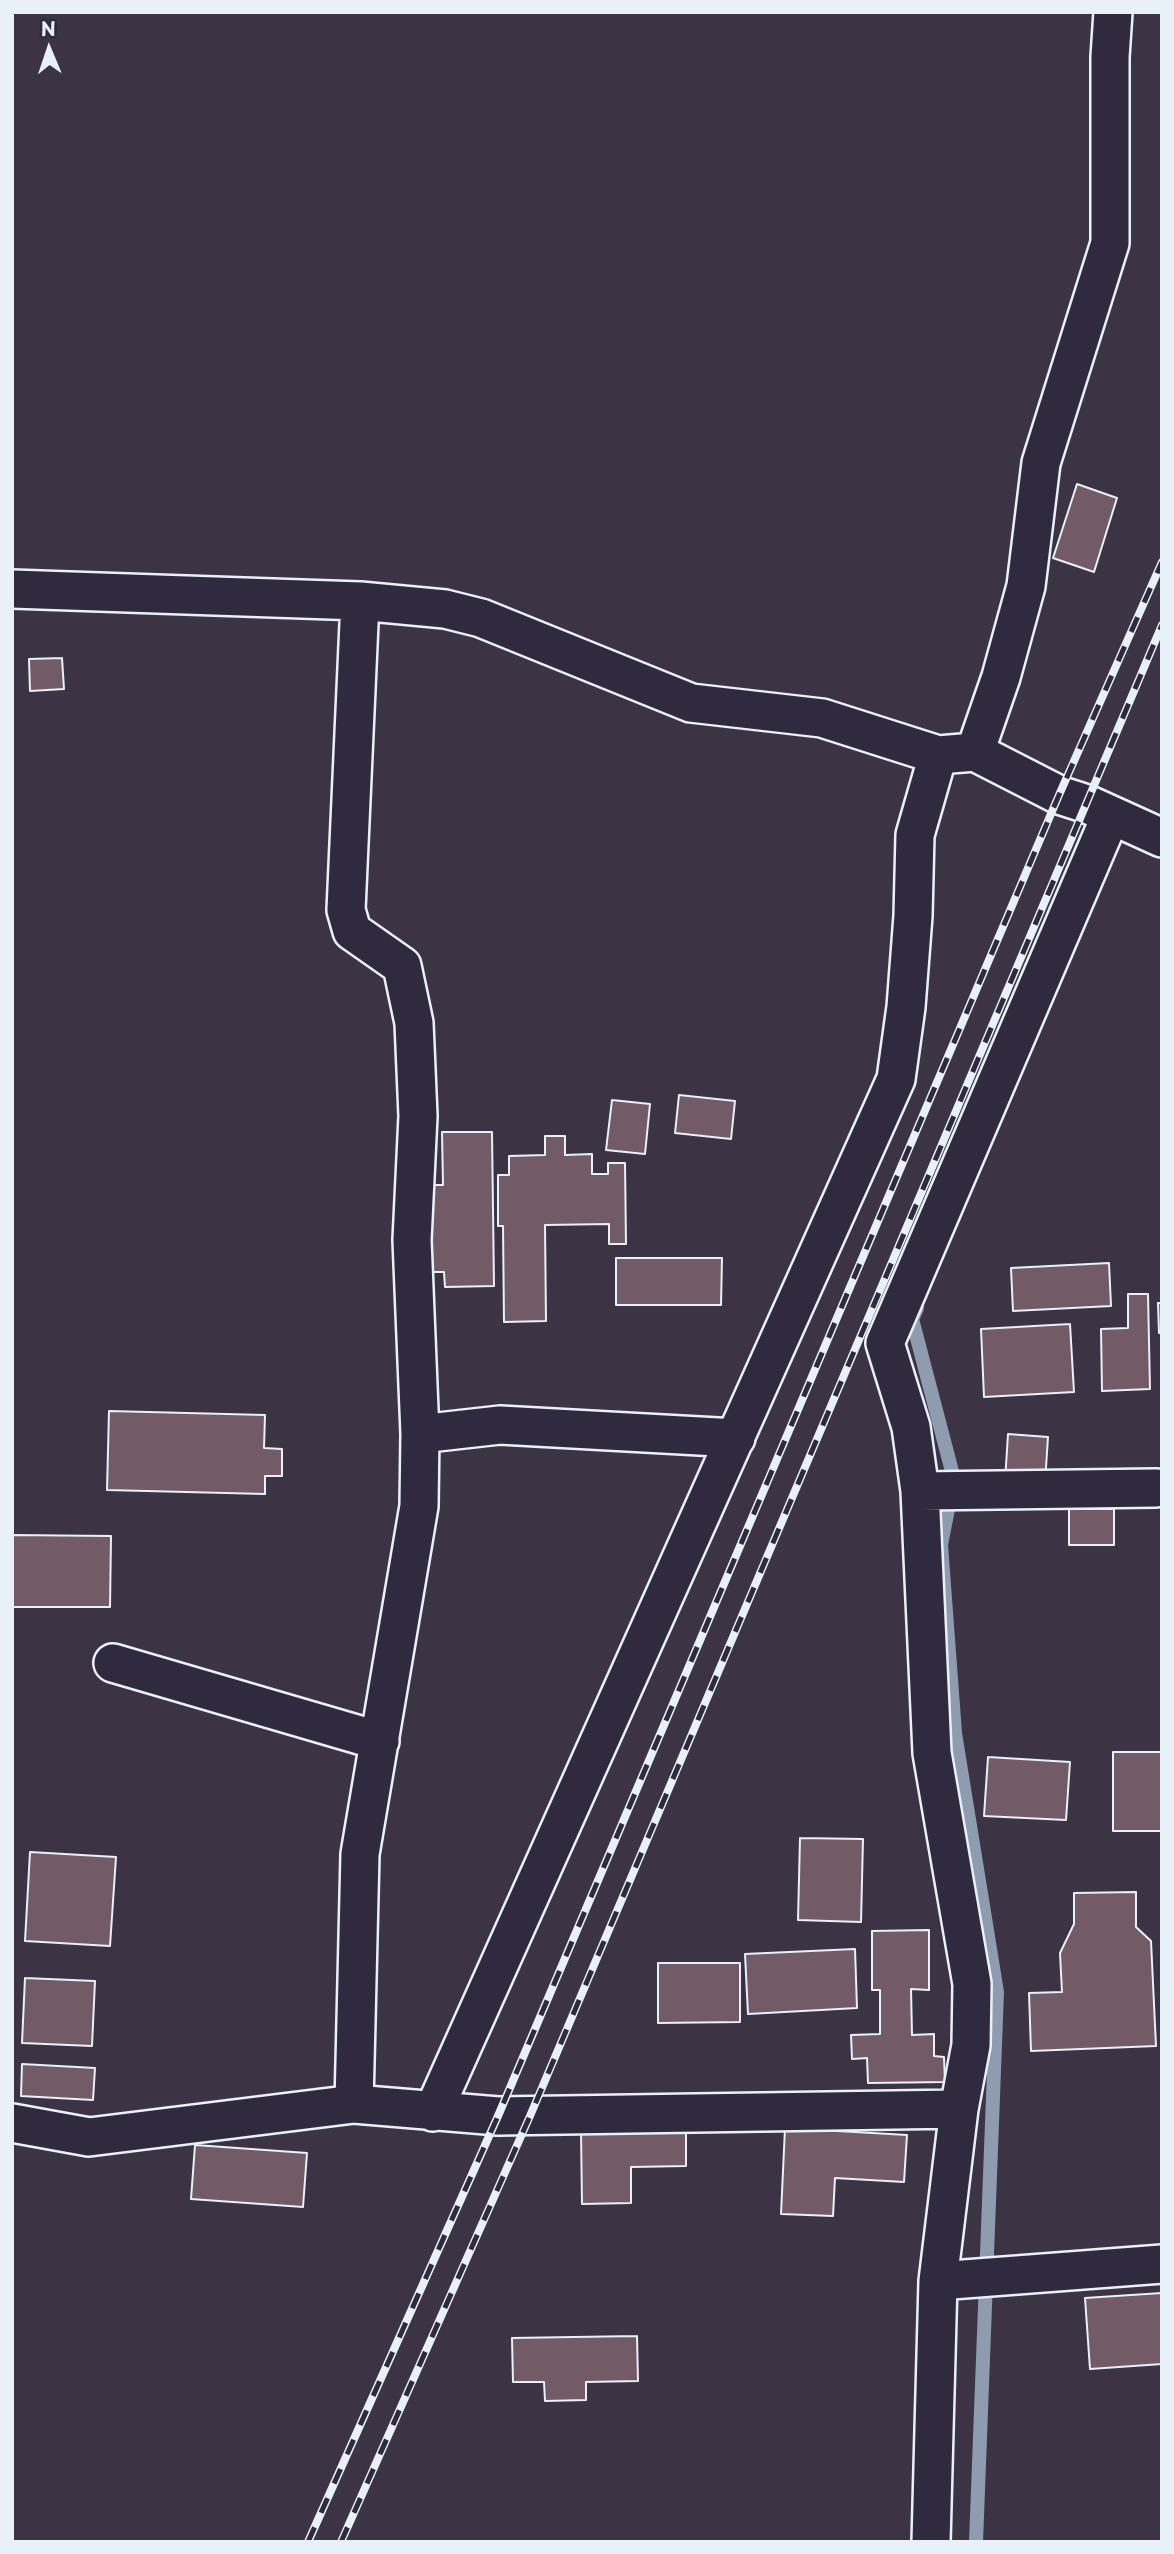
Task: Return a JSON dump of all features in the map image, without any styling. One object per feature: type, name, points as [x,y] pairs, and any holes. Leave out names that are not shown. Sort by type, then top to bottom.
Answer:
[{"type":"street","points":[[975,752],[1001,677],[1026,586],[1041,463],[1110,243],[1110,57],[1113,12]]},
{"type":"street","points":[[12,589],[360,601],[445,609],[481,618],[691,702],[822,718],[938,755],[975,752],[1059,795],[1162,838]]},
{"type":"street","points":[[354,2104],[360,1854],[419,1506],[420,1434],[412,1240],[418,1116],[414,1023],[402,967],[352,931],[346,910],[360,601]]},
{"type":"street","points":[[433,2112],[896,1080],[907,994],[915,835],[938,755]]},
{"type":"street","points":[[931,2542],[938,2281],[959,2109],[971,2045],[972,1984],[932,1753],[920,1491],[911,1427],[885,1343],[1111,815]]},
{"type":"street","points":[[420,1434],[500,1425],[736,1438]]},
{"type":"street","points":[[920,1491],[1156,1488]]},
{"type":"street","points":[[113,1663],[380,1741]]},
{"type":"street","points":[[12,2123],[89,2137],[354,2104],[498,2116],[959,2109]]},
{"type":"street","points":[[938,2281],[1162,2264]]},
{"type":"building","points":[[1077,484],[1117,498],[1094,572],[1053,558]]},
{"type":"building","points":[[62,658],[64,689],[30,691],[29,659]]},
{"type":"building","points":[[679,1095],[735,1101],[731,1139],[675,1133]]},
{"type":"building","points":[[612,1100],[650,1104],[645,1154],[606,1150]]},
{"type":"building","points":[[442,1132],[492,1132],[494,1286],[445,1287],[444,1272],[421,1272],[431,1185],[443,1185]]},
{"type":"building","points":[[545,1136],[565,1136],[565,1155],[592,1154],[592,1174],[608,1174],[608,1163],[625,1163],[626,1244],[609,1244],[609,1224],[545,1225],[546,1321],[504,1322],[503,1226],[498,1226],[498,1175],[509,1175],[509,1156],[545,1155]]},
{"type":"building","points":[[616,1258],[722,1258],[721,1305],[616,1305]]},
{"type":"building","points":[[1109,1263],[1111,1306],[1013,1311],[1011,1268]]},
{"type":"building","points":[[1128,1294],[1148,1294],[1150,1389],[1102,1391],[1101,1329],[1128,1328]]},
{"type":"building","points":[[1158,1303],[1162,1303],[1162,1333],[1159,1333]]},
{"type":"building","points":[[1070,1324],[1074,1392],[984,1397],[981,1329]]},
{"type":"building","points":[[109,1411],[265,1415],[264,1448],[282,1449],[282,1476],[265,1476],[265,1494],[107,1490]]},
{"type":"building","points":[[1008,1434],[1048,1437],[1045,1483],[1005,1481]]},
{"type":"building","points":[[1069,1509],[1114,1509],[1114,1545],[1069,1545]]},
{"type":"building","points":[[12,1535],[111,1536],[110,1607],[12,1607]]},
{"type":"building","points":[[1113,1752],[1162,1752],[1162,1831],[1113,1831]]},
{"type":"building","points":[[988,1757],[1070,1762],[1066,1820],[984,1816]]},
{"type":"building","points":[[800,1838],[863,1839],[861,1922],[798,1920]]},
{"type":"building","points":[[30,1852],[116,1857],[110,1946],[25,1941]]},
{"type":"building","points":[[1136,1892],[1136,1927],[1151,1941],[1156,2046],[1031,2051],[1029,1993],[1062,1992],[1060,1953],[1074,1924],[1074,1893]]},
{"type":"building","points":[[929,1930],[929,1990],[911,1989],[912,2035],[934,2034],[934,2056],[944,2057],[945,2082],[868,2083],[867,2058],[852,2059],[851,2035],[880,2034],[880,1990],[872,1990],[872,1931]]},
{"type":"building","points":[[855,1949],[857,2008],[748,2014],[745,1954]]},
{"type":"building","points":[[658,1963],[740,1963],[740,2022],[658,2023]]},
{"type":"building","points":[[25,1978],[95,1981],[92,2046],[22,2043]]},
{"type":"building","points":[[22,2064],[95,2068],[93,2100],[21,2096]]},
{"type":"building","points":[[785,2128],[907,2135],[904,2182],[835,2178],[833,2216],[781,2214]]},
{"type":"building","points":[[630,2130],[630,2133],[686,2133],[686,2166],[631,2167],[631,2203],[582,2204],[581,2131]]},
{"type":"building","points":[[195,2145],[307,2153],[303,2207],[191,2199]]},
{"type":"building","points":[[1162,2293],[1162,2364],[1090,2369],[1085,2298]]},
{"type":"building","points":[[637,2336],[638,2381],[586,2382],[586,2400],[545,2401],[544,2382],[513,2382],[512,2338]]},
{"type":"waterway","points":[[917,1308],[912,1319],[954,1479],[941,1545],[955,1733],[997,1992],[976,2542]]},
{"type":"railway","points":[[308,2542],[498,2116],[1059,795],[1162,562]]},
{"type":"railway","points":[[341,2542],[530,2116],[1162,625]]}]
